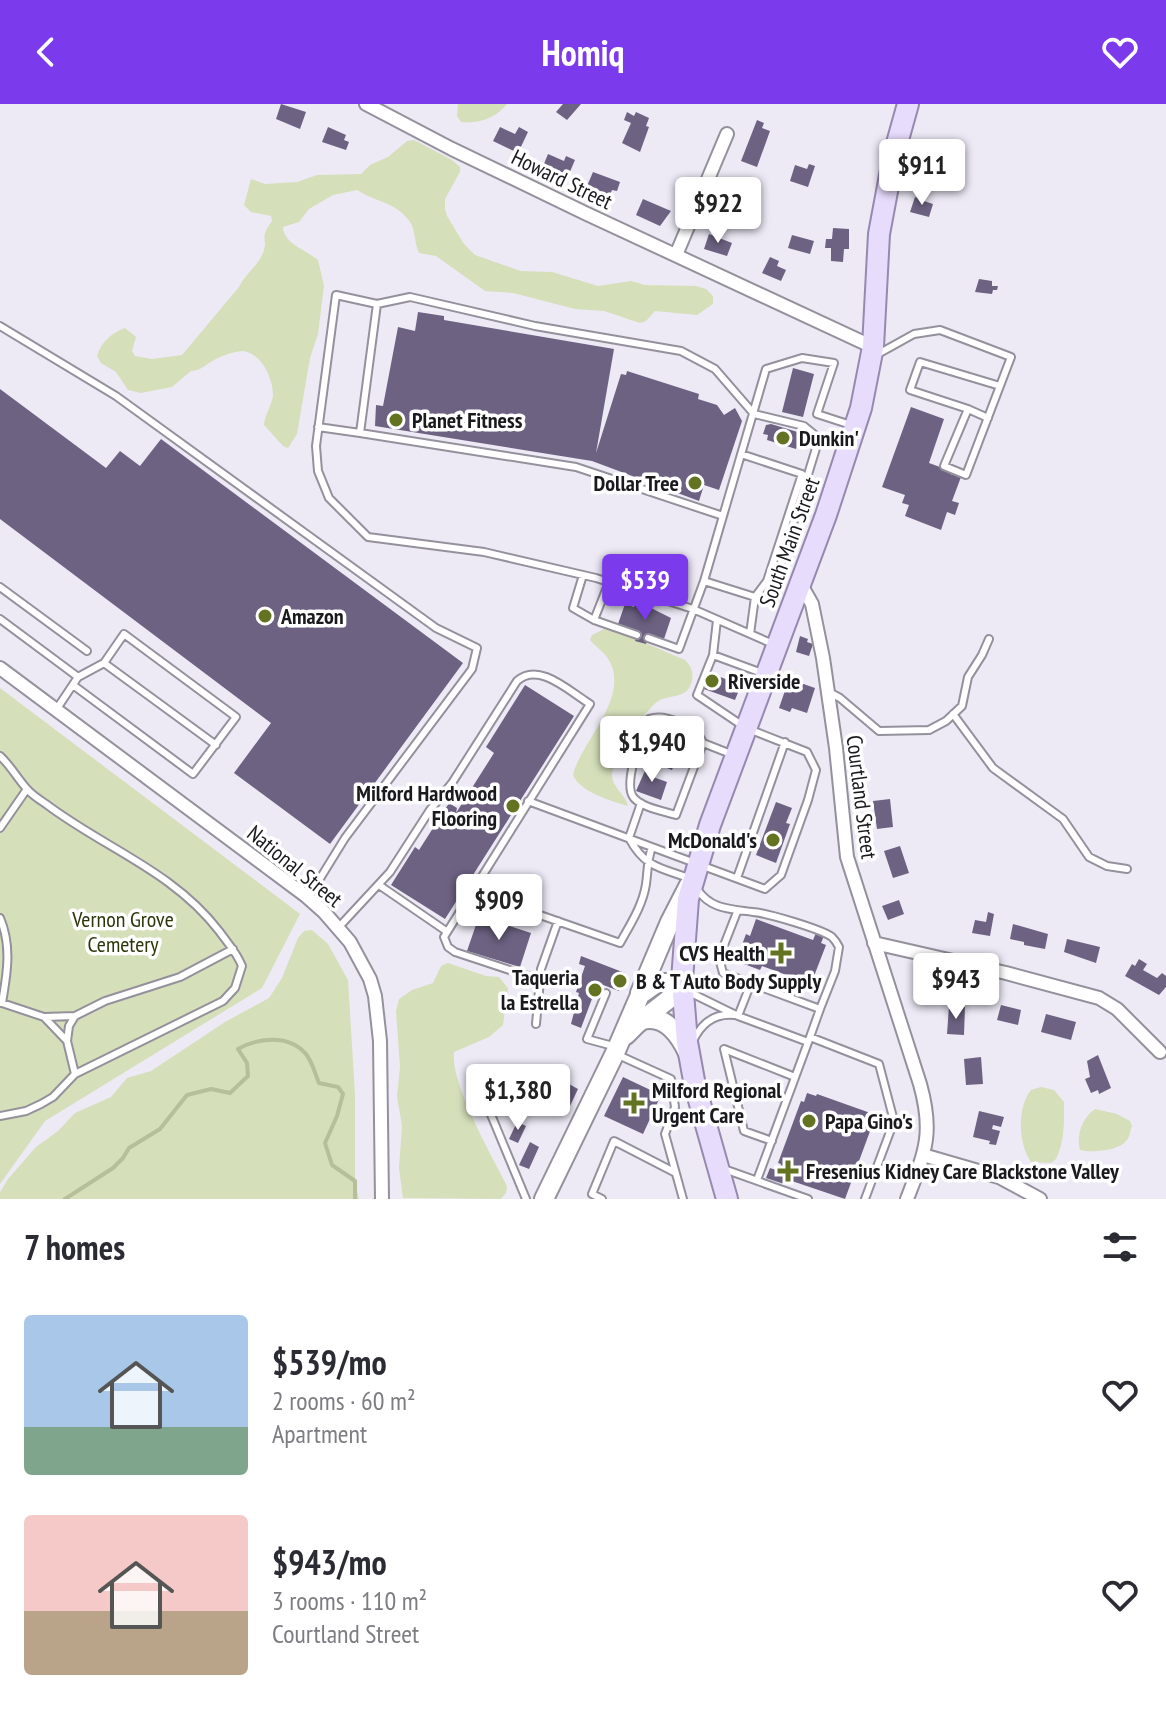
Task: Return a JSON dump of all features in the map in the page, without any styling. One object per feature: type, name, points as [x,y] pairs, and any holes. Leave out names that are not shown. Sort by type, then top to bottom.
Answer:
[{"type":"main road","name":"South Main Street","points":[[727,1199],[689,1056],[682,989],[684,938],[694,871],[855,426],[872,352],[879,234],[894,154],[908,104]]},
{"type":"main road","points":[[544,1199],[617,1050],[694,871]]},
{"type":"main road","points":[[636,1002],[646,989],[657,983],[682,989]]},
{"type":"main road","points":[[617,1050],[640,1021],[682,989]]},
{"type":"main road","points":[[640,1021],[655,1018],[666,1024],[680,1039],[689,1056]]},
{"type":"street","name":"Howard Street","points":[[366,104],[452,149],[872,352]]},
{"type":"street","points":[[676,255],[727,134]]},
{"type":"street","name":"Courtland Street","points":[[800,583],[814,609],[846,852],[923,1094],[929,1130],[907,1199]]},
{"type":"street","name":"National Street","points":[[0,668],[308,898],[355,950],[370,979],[379,1014],[382,1199]]},
{"type":"street","points":[[874,943],[1099,998],[1117,1009],[1160,1052]]},
{"type":"street","points":[[923,1155],[999,1177],[1040,1199]]},
{"type":"lane","points":[[750,634],[755,597],[780,566],[817,445],[815,435],[804,426],[754,414],[715,369],[681,351],[535,326],[410,297],[377,304],[336,295],[316,446],[322,485],[344,515],[368,537],[484,552],[583,575],[693,609],[776,646]]},
{"type":"lane","points":[[360,433],[377,304]]},
{"type":"lane","points":[[0,326],[116,396],[436,628],[477,648],[472,669],[345,838],[308,898]]},
{"type":"lane","points":[[872,352],[914,334],[940,330],[1011,357],[966,475],[944,466],[968,409]]},
{"type":"lane","points":[[648,638],[679,649],[704,581],[766,369],[802,358],[834,363],[817,414],[855,426]]},
{"type":"lane","points":[[988,418],[910,390],[920,362],[1000,386]]},
{"type":"lane","points":[[318,427],[576,467],[723,516]]},
{"type":"lane","points":[[741,454],[802,474],[767,581]]},
{"type":"lane","points":[[583,575],[573,608],[594,620],[637,635]]},
{"type":"lane","points":[[704,581],[755,597]]},
{"type":"lane","points":[[594,620],[609,582]]},
{"type":"lane","points":[[0,587],[87,651]]},
{"type":"lane","points":[[0,619],[78,677]]},
{"type":"lane","points":[[629,838],[646,862],[737,878],[765,889],[781,875],[816,770],[807,752],[746,728],[697,695],[713,655],[717,620]]},
{"type":"lane","points":[[56,710],[78,677],[104,663],[124,634],[236,717],[193,774],[73,685]]},
{"type":"lane","points":[[827,691],[879,731],[929,730],[941,725],[964,701],[968,677],[989,639]]},
{"type":"lane","points":[[713,655],[766,674]]},
{"type":"lane","points":[[104,663],[216,745]]},
{"type":"lane","points":[[338,928],[379,885],[452,783],[515,684],[522,676],[544,676],[590,704],[446,931],[445,944],[455,952],[540,980]]},
{"type":"lane","points":[[953,714],[993,768],[1063,819],[1089,857],[1107,866],[1127,869]]},
{"type":"lane","points":[[661,717],[693,729],[703,743],[676,815],[641,803],[631,794],[635,755],[649,719],[661,717]]},
{"type":"lane","points":[[737,878],[785,742]]},
{"type":"lane","points":[[703,743],[735,756]]},
{"type":"lane","points":[[0,756],[27,789],[188,896],[233,949],[242,966],[235,988],[223,1001],[75,1074],[53,1097],[41,1104],[26,1111],[0,1116]]},
{"type":"lane","points":[[0,828],[27,789]]},
{"type":"lane","points":[[528,801],[652,847],[694,871],[698,891],[707,901],[737,912],[753,912],[815,929],[833,938],[839,947],[835,971],[757,1180]]},
{"type":"lane","points":[[629,838],[641,803]]},
{"type":"lane","points":[[471,891],[620,943],[646,886],[646,862],[652,847]]},
{"type":"lane","points":[[379,885],[446,931]]},
{"type":"lane","points":[[737,912],[719,958],[723,973],[820,1009]]},
{"type":"lane","points":[[0,918],[5,929],[9,958],[1,1003],[44,1017],[75,1016],[105,1001],[180,977],[233,949]]},
{"type":"lane","points":[[536,1024],[541,969],[558,921]]},
{"type":"lane","points":[[738,1016],[751,983]]},
{"type":"lane","points":[[682,989],[738,1016],[879,1064],[894,1121],[865,1199]]},
{"type":"lane","points":[[606,993],[587,1039],[617,1050],[671,1079],[675,1107],[665,1134],[683,1199]]},
{"type":"lane","points":[[689,1056],[696,1035],[708,1021],[721,1015],[738,1016]]},
{"type":"lane","points":[[75,1016],[69,1026],[67,1041],[75,1074]]},
{"type":"lane","points":[[44,1017],[67,1041]]},
{"type":"lane","points":[[772,1141],[744,1131],[724,1049],[795,1077]]},
{"type":"lane","points":[[487,1105],[526,1199]]},
{"type":"lane","points":[[602,1199],[592,1194],[614,1141],[675,1172]]},
{"type":"lane","points":[[717,1166],[808,1199]]},
{"type":"green space","points":[[458,104],[507,104],[481,121],[461,122],[457,116]]},
{"type":"green space","points":[[414,140],[460,167],[445,199],[445,209],[464,244],[475,255],[521,271],[552,272],[598,286],[631,281],[645,285],[696,286],[706,289],[713,296],[713,304],[697,315],[655,311],[640,323],[604,311],[575,309],[513,293],[485,291],[436,256],[419,253],[412,226],[405,215],[357,190],[333,195],[309,209],[299,222],[283,227],[291,242],[318,260],[324,286],[318,334],[310,358],[297,434],[288,448],[264,425],[273,395],[272,388],[265,367],[249,353],[240,351],[223,356],[191,371],[172,387],[141,393],[128,390],[116,372],[101,363],[97,356],[101,346],[111,335],[125,328],[136,337],[132,351],[135,356],[152,359],[182,355],[239,287],[261,258],[266,232],[272,221],[271,216],[251,212],[244,205],[251,179],[265,184],[297,182],[317,175],[361,174],[407,141]]},
{"type":"green space","points":[[604,629],[615,630],[685,660],[692,673],[687,691],[654,705],[618,756],[612,778],[628,806],[589,791],[573,775],[613,692],[611,664],[590,640],[592,635]]},
{"type":"green space","name":"Vernon Grove Cemetery","points":[[0,688],[300,914],[262,988],[45,1121],[0,1184]]},
{"type":"green space","points":[[312,930],[328,944],[348,980],[355,1095],[355,1181],[359,1199],[0,1199],[0,1192],[8,1179],[36,1147],[75,1113],[111,1097],[127,1078],[151,1071],[225,1022],[269,998],[282,978],[298,938],[304,931]]},
{"type":"green space","points":[[448,963],[486,976],[499,977],[508,988],[503,1025],[489,1037],[454,1052],[458,1082],[465,1100],[507,1186],[501,1199],[403,1198],[399,1168],[402,1126],[397,1096],[400,1067],[396,1011],[399,999],[412,990],[433,983],[441,966]]},
{"type":"green space","points":[[1041,1087],[1054,1090],[1064,1102],[1061,1145],[1056,1159],[1051,1163],[1031,1162],[1022,1136],[1021,1116],[1026,1097],[1031,1090]]},
{"type":"green space","points":[[1095,1109],[1117,1114],[1130,1121],[1132,1126],[1123,1144],[1105,1150],[1080,1150],[1081,1127]]},
{"type":"building","points":[[281,104],[306,112],[300,129],[276,119]]},
{"type":"building","points":[[563,104],[581,104],[567,120],[556,112]]},
{"type":"building","points":[[627,112],[649,118],[640,152],[622,143],[631,123],[624,120]]},
{"type":"building","points":[[757,120],[764,123],[762,128],[770,131],[757,167],[741,161]]},
{"type":"building","points":[[328,127],[346,135],[344,140],[349,142],[346,150],[322,142]]},
{"type":"building","points":[[500,127],[515,134],[519,127],[528,132],[518,153],[493,141]]},
{"type":"building","points":[[548,154],[564,161],[566,156],[575,160],[566,181],[541,171]]},
{"type":"building","points":[[809,164],[815,166],[808,187],[790,181],[795,165],[807,169]]},
{"type":"building","points":[[593,172],[620,182],[617,191],[612,190],[610,195],[587,186]]},
{"type":"building","points":[[915,197],[925,198],[924,201],[933,204],[929,217],[910,212]]},
{"type":"building","points":[[643,199],[671,211],[660,226],[636,215]]},
{"type":"building","points":[[833,228],[849,229],[849,249],[844,249],[843,262],[831,261],[831,248],[825,248],[826,239],[832,239]]},
{"type":"building","points":[[709,234],[732,243],[727,256],[704,249]]},
{"type":"building","points":[[792,235],[814,241],[810,254],[788,248]]},
{"type":"building","points":[[770,257],[779,261],[777,266],[786,270],[781,281],[762,273]]},
{"type":"building","points":[[979,279],[992,281],[992,286],[998,286],[997,290],[993,290],[992,294],[975,292]]},
{"type":"building","points":[[418,312],[444,316],[444,320],[614,349],[596,453],[621,374],[626,375],[627,371],[699,394],[698,399],[717,405],[724,415],[735,408],[742,421],[719,490],[704,485],[699,501],[592,461],[375,426],[376,405],[383,406],[398,327],[415,331]]},
{"type":"building","points":[[793,368],[814,374],[803,417],[782,412]]},
{"type":"building","name":"Amazon","points":[[0,389],[106,468],[120,451],[140,466],[161,439],[463,663],[330,844],[234,773],[271,723],[0,519]]},
{"type":"building","points":[[911,407],[944,419],[929,463],[961,477],[952,501],[959,503],[955,515],[947,512],[941,530],[905,516],[909,505],[902,503],[905,495],[882,487]]},
{"type":"building","name":"Dunkin'","points":[[766,425],[801,433],[796,449],[767,440],[768,435],[763,434]]},
{"type":"building","points":[[625,604],[634,607],[635,604],[643,604],[671,618],[664,639],[649,636],[646,644],[635,641],[638,633],[618,624]]},
{"type":"building","points":[[800,636],[813,644],[809,656],[796,652]]},
{"type":"building","name":"Riverside","points":[[710,673],[741,685],[735,700],[704,689]]},
{"type":"building","points":[[789,679],[815,688],[807,713],[779,708]]},
{"type":"building","points":[[525,685],[574,716],[445,919],[391,885],[415,847],[419,850],[449,803],[457,808],[456,813],[494,753],[486,747]]},
{"type":"building","points":[[653,722],[686,735],[672,770],[639,757]]},
{"type":"building","points":[[648,764],[657,768],[653,777],[667,782],[661,800],[636,791]]},
{"type":"building","points":[[890,799],[893,827],[877,829],[873,801]]},
{"type":"building","name":"McDonald's","points":[[776,802],[792,808],[786,823],[790,824],[776,863],[756,855]]},
{"type":"building","points":[[900,846],[909,873],[893,878],[884,851]]},
{"type":"building","points":[[899,900],[904,914],[888,920],[882,906]]},
{"type":"building","points":[[988,912],[994,914],[990,936],[972,933],[975,920],[986,922]]},
{"type":"building","points":[[479,916],[531,933],[520,967],[467,951]]},
{"type":"building","name":"CVS Health","points":[[756,919],[813,940],[816,933],[824,936],[821,943],[826,945],[811,984],[762,966],[760,970],[736,961],[746,934],[750,936]]},
{"type":"building","points":[[1013,924],[1048,934],[1045,949],[1010,939]]},
{"type":"building","points":[[1067,939],[1100,947],[1096,963],[1064,952]]},
{"type":"building","points":[[581,956],[625,973],[619,991],[598,983],[581,1028],[571,1024],[579,993],[576,992],[585,966],[579,964]]},
{"type":"building","points":[[1139,959],[1147,964],[1143,970],[1157,978],[1162,973],[1166,976],[1166,987],[1159,995],[1125,976]]},
{"type":"building","points":[[1001,1005],[1021,1010],[1018,1025],[997,1020]]},
{"type":"building","points":[[949,1006],[965,1007],[964,1035],[947,1034]]},
{"type":"building","points":[[1046,1014],[1076,1022],[1071,1040],[1041,1032]]},
{"type":"building","points":[[1098,1055],[1111,1088],[1099,1094],[1098,1090],[1091,1093],[1085,1079],[1090,1077],[1087,1061]]},
{"type":"building","points":[[981,1057],[983,1084],[966,1085],[964,1059]]},
{"type":"building","points":[[623,1077],[661,1095],[643,1134],[604,1116]]},
{"type":"building","points":[[569,1084],[578,1089],[570,1106],[565,1104],[561,1111],[552,1107],[562,1086],[567,1088]]},
{"type":"building","points":[[807,1093],[876,1115],[845,1199],[786,1179],[784,1184],[766,1178],[770,1168],[779,1171],[781,1164],[778,1163],[801,1101],[804,1102]]},
{"type":"building","points":[[979,1111],[1004,1117],[1001,1127],[993,1125],[992,1129],[1000,1131],[996,1145],[973,1137]]},
{"type":"building","points":[[517,1122],[526,1126],[518,1143],[509,1139]]},
{"type":"building","points":[[530,1142],[539,1147],[529,1169],[519,1165]]},
{"type":"waterway","points":[[65,1199],[113,1168],[129,1148],[160,1129],[187,1095],[211,1089],[230,1093],[248,1076],[247,1063],[238,1049],[263,1040],[281,1040],[298,1047],[310,1059],[319,1083],[338,1087],[343,1094],[325,1143],[332,1165],[355,1181],[355,1199]]},
{"type":"place","name":"Planet Fitness","points":[[396,420]]},
{"type":"place","name":"Dunkin'","points":[[783,438]]},
{"type":"place","name":"Dollar Tree","points":[[695,483]]},
{"type":"place","name":"Amazon","points":[[265,616]]},
{"type":"place","name":"Riverside","points":[[712,681]]},
{"type":"place","name":"Milford Hardwood Flooring","points":[[513,806]]},
{"type":"place","name":"McDonald's","points":[[773,840]]},
{"type":"place","name":"CVS Health","points":[[781,953]]},
{"type":"place","name":"B & T Auto Body Supply","points":[[620,981]]},
{"type":"place","name":"Taqueria la Estrella","points":[[595,990]]},
{"type":"place","name":"Milford Regional Urgent Care","points":[[634,1103]]},
{"type":"place","name":"Papa Gino's","points":[[809,1121]]},
{"type":"place","name":"Fresenius Kidney Care Blackstone Valley","points":[[788,1171]]}]
